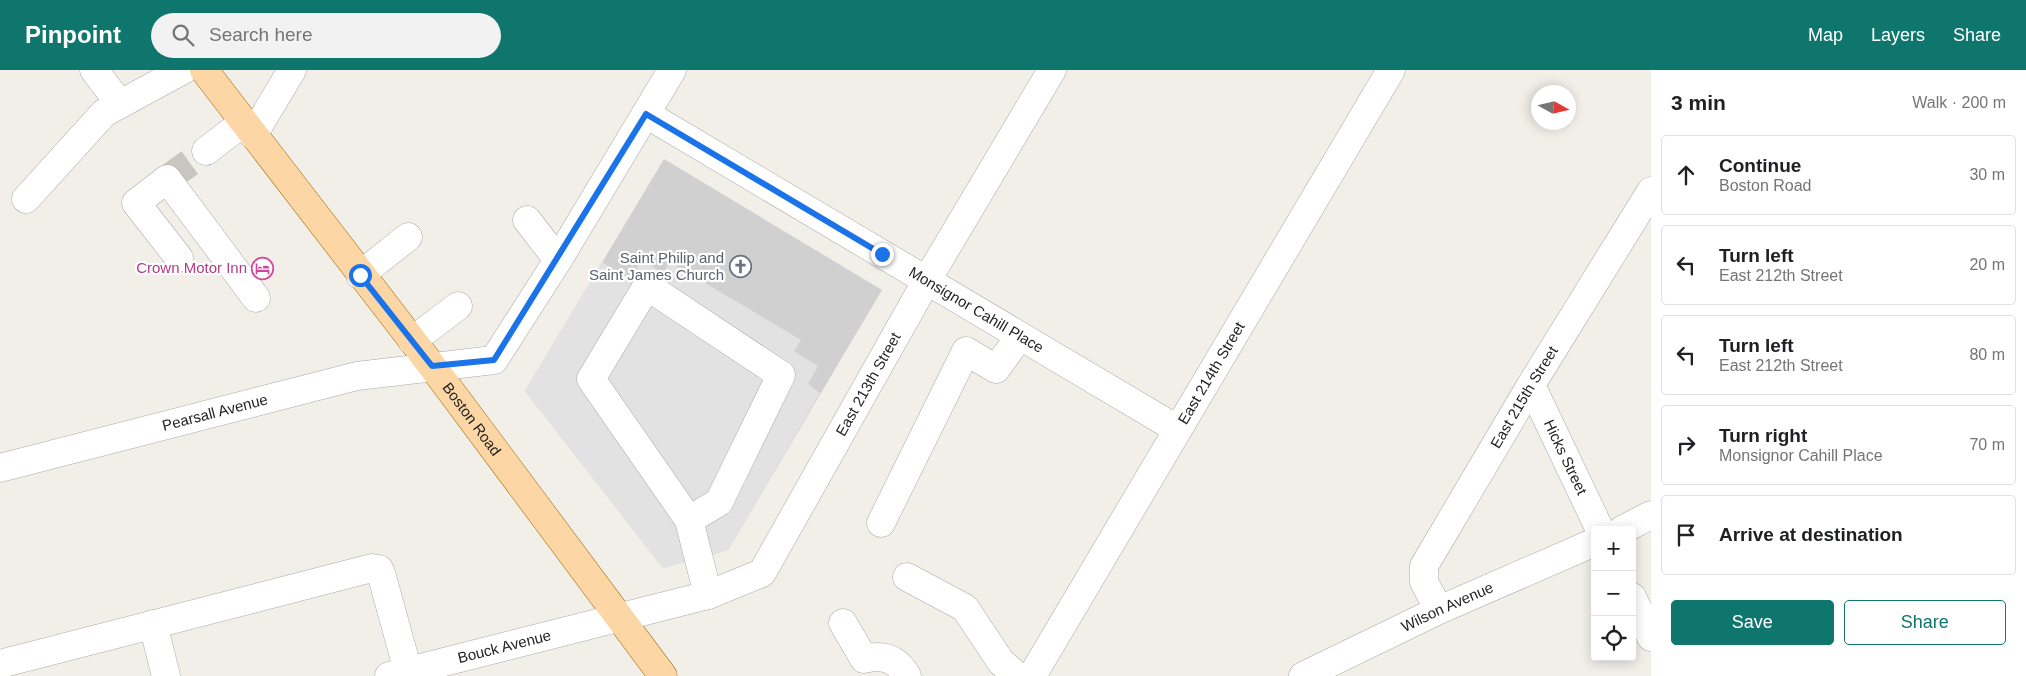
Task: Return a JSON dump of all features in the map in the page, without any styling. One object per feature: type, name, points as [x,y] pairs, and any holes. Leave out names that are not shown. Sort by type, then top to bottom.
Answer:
[{"type":"main road","name":"Boston Road","points":[[204,70],[360,275],[432,366],[663,676]]},
{"type":"street","points":[[94,70],[120,104]]},
{"type":"street","points":[[26,199],[104,113],[183,70]]},
{"type":"street","points":[[206,151],[248,129],[292,70]]},
{"type":"street","points":[[527,220],[558,260],[672,70]]},
{"type":"street","name":"East 213th Street","points":[[620,616],[708,595],[762,573],[927,280],[1052,70]]},
{"type":"street","name":"East 214th Street","points":[[1032,676],[1176,429],[1391,70]]},
{"type":"street","name":"Monsignor Cahill Place","points":[[646,114],[1176,429]]},
{"type":"street","points":[[179,258],[136,203],[168,179],[256,298]]},
{"type":"street","name":"East 215th Street","points":[[1438,610],[1424,582],[1424,566],[1531,385],[1651,191]]},
{"type":"street","points":[[360,275],[408,238]]},
{"type":"street","name":"Pearsall Avenue","points":[[0,468],[358,376],[494,360],[558,260]]},
{"type":"street","points":[[689,520],[718,502],[781,375],[647,286],[592,379],[689,520],[708,595]]},
{"type":"street","points":[[412,341],[458,306]]},
{"type":"street","points":[[881,524],[966,352],[996,369],[1020,336]]},
{"type":"street","name":"Hicks Street","points":[[1531,385],[1598,526]]},
{"type":"street","points":[[1630,526],[1651,515]]},
{"type":"street","name":"Wilson Avenue","points":[[1303,676],[1438,610],[1591,544]]},
{"type":"street","points":[[0,664],[372,568],[379,569],[398,674]]},
{"type":"street","points":[[907,577],[965,608],[1001,662],[1017,676]]},
{"type":"street","points":[[1636,605],[1651,637]]},
{"type":"street","name":"Bouck Avenue","points":[[398,674],[458,667],[620,616]]},
{"type":"street","points":[[843,623],[864,659],[878,655],[900,664],[907,676]]},
{"type":"street","points":[[153,624],[166,676]]},
{"type":"shaded area","points":[[664,159],[882,290],[728,550],[663,568],[525,391]]},
{"type":"shaded area","points":[[642,260],[663,273],[670,262],[801,340],[794,351],[818,366],[808,384],[820,393],[728,550],[663,568],[525,391],[602,262],[630,279]]},
{"type":"tunnel","points":[[167,179],[206,151]]},
{"type":"place","name":"Saint Philip and Saint James Church","points":[[740,267]]},
{"type":"place","name":"Crown Motor Inn","points":[[263,268]]},
{"type":"route","points":[[360,275],[432,366],[494,360],[558,260],[646,114],[882,254]]}]
